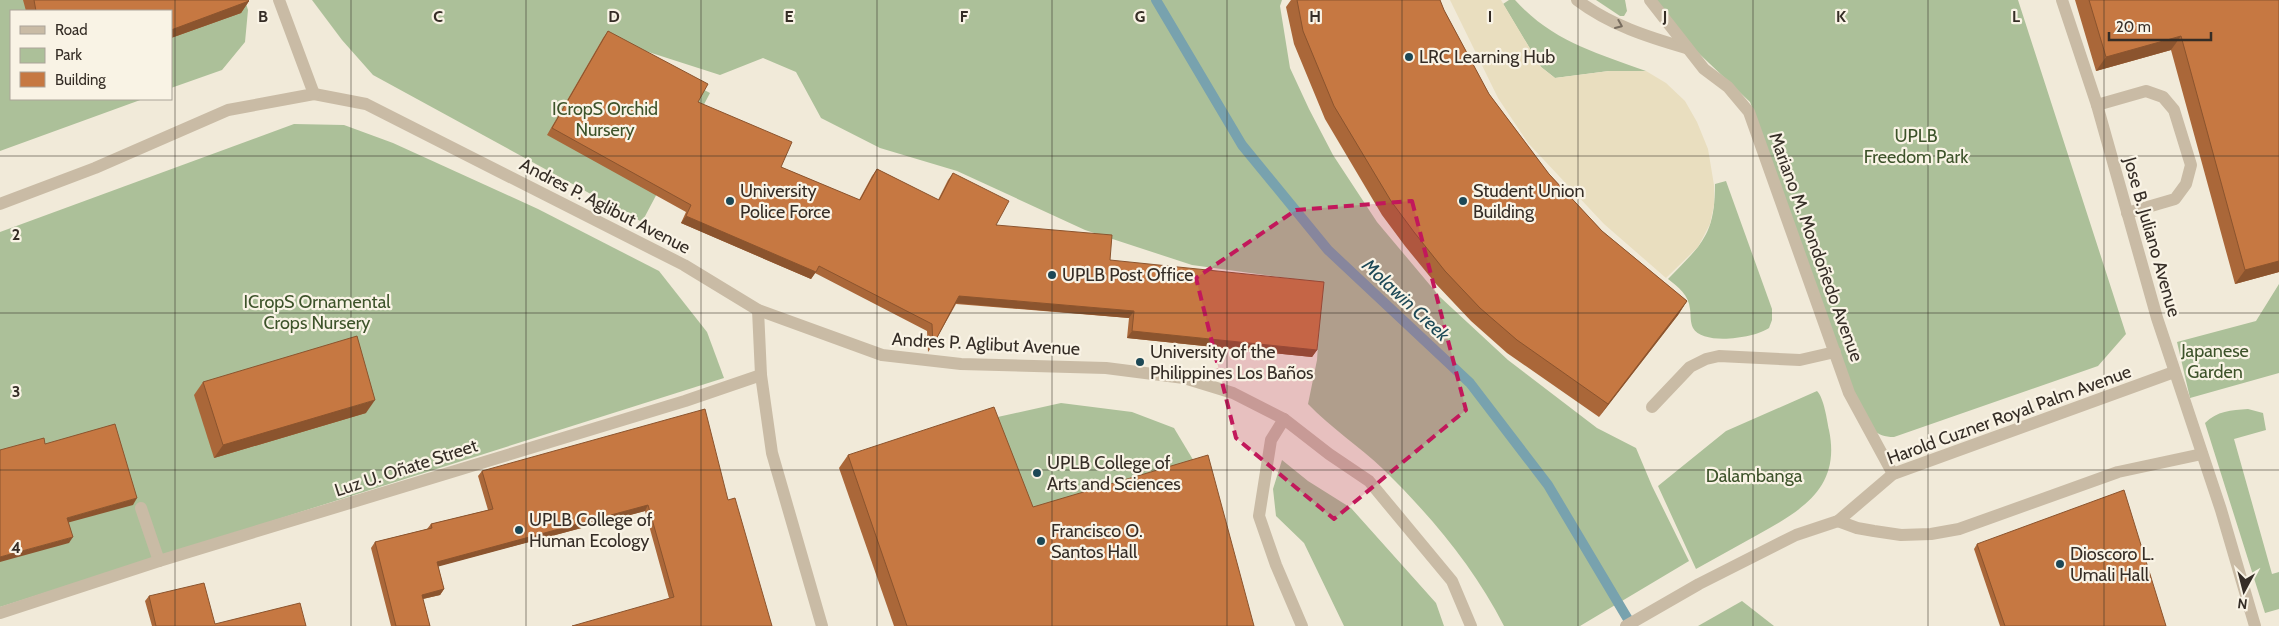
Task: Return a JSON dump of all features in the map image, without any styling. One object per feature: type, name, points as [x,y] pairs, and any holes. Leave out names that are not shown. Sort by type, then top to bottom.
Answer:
[{"type":"street","points":[[0,204],[95,168],[228,110],[314,94],[280,0]]},
{"type":"street","points":[[1577,0],[1609,21],[1643,35],[1686,48]]},
{"type":"street","name":"Mariano M. Mondoñedo Avenue","points":[[1650,0],[1704,69],[1728,87],[1749,112],[1849,393],[1893,474]]},
{"type":"street","name":"Jose B. Juliano Avenue","points":[[2062,0],[2097,105],[2174,372],[2202,454],[2255,626]]},
{"type":"street","points":[[2097,105],[2146,91],[2163,97],[2174,110],[2191,165],[2186,184],[2175,198],[2127,213]]},
{"type":"street","name":"Andres P. Aglibut Avenue","points":[[314,94],[366,104],[684,266],[758,310],[882,355],[961,364],[1106,368],[1184,378],[1233,393],[1284,419],[1329,454],[1369,481],[1452,581],[1471,626]]},
{"type":"street","points":[[758,310],[761,375],[772,454],[822,626]]},
{"type":"street","points":[[1652,407],[1690,367],[1706,359],[1719,356],[1800,360],[1835,352]]},
{"type":"street","name":"Harold Cuzner Royal Palm Avenue","points":[[1626,626],[1699,584],[1796,535],[1838,521],[1893,474],[2174,372]]},
{"type":"street","name":"Luz U. Oñate Street","points":[[0,613],[159,561],[685,402],[761,375]]},
{"type":"street","points":[[1284,419],[1271,440],[1259,516],[1276,565],[1302,626]]},
{"type":"street","points":[[1838,521],[1857,528],[1901,535],[1931,534],[1959,529],[2118,472],[2202,454]]},
{"type":"street","points":[[141,508],[159,561]]},
{"type":"highlighted area","points":[[1412,201],[1466,410],[1334,519],[1236,438],[1196,278],[1296,210]]},
{"type":"green space","points":[[0,0],[245,0],[248,10],[245,42],[222,70],[172,88],[172,10],[10,10],[10,100],[140,100],[0,151]]},
{"type":"green space","name":"ICropS Orchid Nursery","points":[[312,0],[1282,0],[1280,6],[1290,68],[1333,155],[1377,222],[1440,297],[1508,360],[1597,428],[1636,448],[1652,486],[1689,561],[1580,626],[1504,626],[1479,583],[1434,523],[1383,469],[1308,404],[1317,360],[1322,283],[1192,265],[1085,230],[957,171],[880,148],[821,118],[796,72],[763,58],[720,75],[608,39],[710,93],[642,222],[373,75],[342,40]]},
{"type":"green space","points":[[1509,0],[1515,0],[1544,26],[1560,36],[1592,51],[1646,71],[1609,71],[1555,78],[1541,67],[1503,4]]},
{"type":"green space","points":[[1596,0],[1625,0],[1627,11],[1624,16],[1620,16]]},
{"type":"green space","name":"UPLB Freedom Park","points":[[1649,0],[2018,0],[2126,334],[2098,366],[1894,437],[1887,437],[1878,433],[1870,427],[1860,413],[1750,102],[1668,24]]},
{"type":"green space","name":"ICropS Ornamental Crops Nursery","points":[[294,124],[344,125],[393,143],[538,209],[659,271],[707,332],[724,378],[0,607],[0,232]]},
{"type":"green space","points":[[1726,181],[1772,309],[1772,320],[1769,328],[1762,332],[1741,337],[1718,339],[1699,334],[1693,328],[1688,300],[1676,285],[1668,279],[1690,257],[1704,238],[1712,215],[1715,184]]},
{"type":"green space","name":"Japanese Garden","points":[[2279,284],[2279,373],[2190,398],[2177,342],[2256,321]]},
{"type":"green space","name":"Dalambanga","points":[[1817,391],[1825,409],[1831,450],[1829,467],[1815,495],[1790,516],[1696,569],[1658,486],[1726,431]]},
{"type":"green space","points":[[1061,403],[1132,412],[1174,428],[1198,468],[1024,520],[984,420]]},
{"type":"green space","points":[[2248,409],[2263,413],[2266,430],[2234,439],[2272,574],[2279,572],[2279,609],[2265,613],[2205,423],[2219,414]]},
{"type":"green space","points":[[1282,460],[1308,481],[1351,508],[1436,603],[1444,626],[1344,626],[1304,543],[1276,516],[1273,489]]},
{"type":"green space","points":[[1742,601],[1774,626],[1698,626]]},
{"type":"shaded area","points":[[1450,0],[1501,0],[1541,67],[1555,78],[1609,71],[1646,71],[1666,83],[1685,101],[1697,122],[1708,149],[1714,185],[1714,205],[1710,224],[1698,247],[1666,278],[1604,224],[1528,143],[1498,98]]},
{"type":"building","points":[[34,0],[249,1],[172,30],[172,10],[36,10]]},
{"type":"building","name":"Student Union Building","points":[[1297,0],[1440,0],[1489,94],[1549,174],[1602,231],[1687,301],[1608,404],[1517,340],[1480,308],[1445,271],[1414,232],[1391,201],[1334,106],[1303,31]]},
{"type":"building","points":[[2089,0],[2279,0],[2279,261],[2245,270],[2181,36],[2106,57]]},
{"type":"building","points":[[608,31],[708,84],[698,102],[792,142],[781,167],[860,200],[877,169],[939,200],[953,173],[1009,201],[996,225],[1112,235],[1110,260],[1324,282],[1317,350],[1132,331],[1134,311],[959,296],[933,345],[932,324],[819,266],[816,272],[686,216],[691,205],[552,128]]},
{"type":"building","points":[[357,336],[375,400],[223,445],[203,382]]},
{"type":"building","name":"Francisco O. Santos Hall","points":[[994,407],[1033,507],[1208,455],[1254,626],[907,626],[848,455]]},
{"type":"building","points":[[705,409],[728,500],[735,498],[772,626],[572,626],[674,597],[648,505],[437,562],[444,589],[422,595],[430,626],[396,626],[375,542],[432,528],[431,524],[493,509],[482,471]]},
{"type":"building","points":[[115,424],[137,498],[67,518],[73,537],[0,557],[0,450],[44,438],[45,444]]},
{"type":"building","name":"Dioscoro L. Umali Hall","points":[[2124,490],[2166,626],[2005,626],[1977,544]]},
{"type":"building","points":[[204,583],[215,624],[300,603],[306,626],[156,626],[149,596]]},
{"type":"waterway","name":"Molawin Creek","points":[[1156,0],[1242,145],[1328,250],[1470,383],[1548,485],[1632,626]]},
{"type":"place","name":"LRC Learning Hub","points":[[1409,57]]},
{"type":"place","name":"University Police Force","points":[[730,201]]},
{"type":"place","name":"Student Union Building","points":[[1463,201]]},
{"type":"place","name":"UPLB Post Office","points":[[1052,275]]},
{"type":"place","name":"University of the Philippines Los Baños","points":[[1140,362]]},
{"type":"place","name":"UPLB College of Arts and Sciences","points":[[1037,473]]},
{"type":"place","name":"UPLB College of Human Ecology","points":[[519,530]]},
{"type":"place","name":"Francisco O. Santos Hall","points":[[1041,541]]},
{"type":"place","name":"Dioscoro L. Umali Hall","points":[[2060,564]]}]
